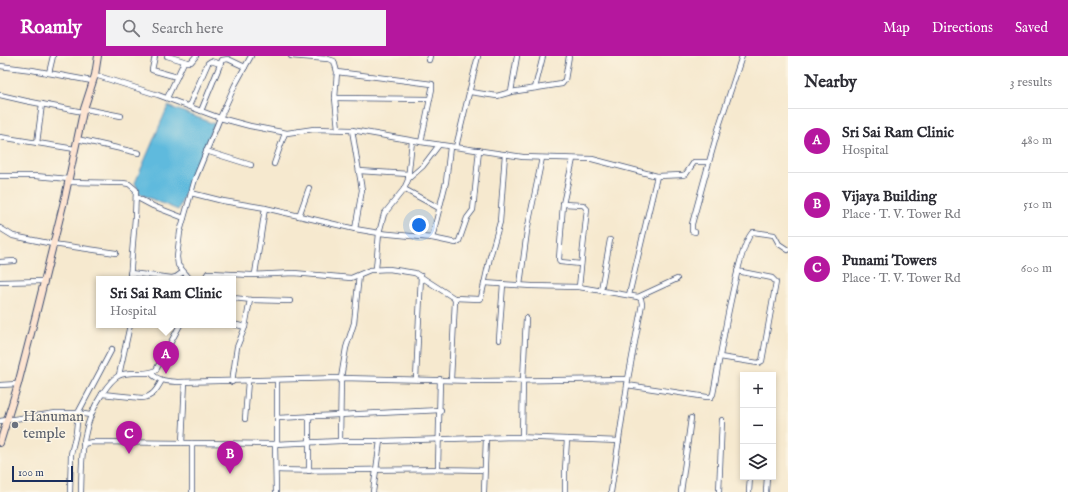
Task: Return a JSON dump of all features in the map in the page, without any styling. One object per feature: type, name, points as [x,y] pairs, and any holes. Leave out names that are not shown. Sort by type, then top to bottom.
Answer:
[{"type":"main road","points":[[0,443],[3,421],[18,384],[69,180],[77,139],[94,78],[98,56]]},
{"type":"street","points":[[49,73],[53,56]]},
{"type":"street","points":[[155,56],[152,70],[177,77]]},
{"type":"street","points":[[167,56],[184,62],[191,62],[196,56]]},
{"type":"street","points":[[187,276],[178,265],[177,257],[180,232],[195,179],[220,118],[251,56]]},
{"type":"street","points":[[291,56],[328,57],[334,61],[337,72],[335,98],[338,129]]},
{"type":"street","points":[[456,147],[478,56]]},
{"type":"street","points":[[511,92],[517,56]]},
{"type":"street","points":[[535,88],[543,56]]},
{"type":"street","points":[[470,92],[497,96],[511,92],[562,84],[565,80],[569,56]]},
{"type":"street","points":[[695,232],[691,229],[692,224],[720,123],[742,56]]},
{"type":"street","points":[[201,111],[222,60],[225,59],[245,67]]},
{"type":"street","points":[[189,106],[208,63],[211,61],[220,64]]},
{"type":"street","points":[[167,98],[184,62]]},
{"type":"street","points":[[0,66],[94,78],[167,98],[220,118],[285,133],[297,133],[314,129],[352,130],[412,141],[523,157],[592,159],[657,176],[683,175],[686,174],[694,162],[709,162]]},
{"type":"street","points":[[337,72],[432,84],[421,142]]},
{"type":"street","points":[[0,95],[42,104],[121,116]]},
{"type":"street","points":[[335,98],[430,99]]},
{"type":"street","points":[[37,143],[42,104]]},
{"type":"street","points":[[352,130],[362,190],[355,229]]},
{"type":"street","points":[[274,164],[285,133]]},
{"type":"street","points":[[0,137],[75,149]]},
{"type":"street","points":[[77,139],[139,153]]},
{"type":"street","points":[[376,269],[379,233],[384,214],[404,189],[409,177],[412,141]]},
{"type":"street","points":[[360,171],[409,177],[423,166],[439,145]]},
{"type":"street","points":[[432,238],[446,182],[450,147]]},
{"type":"street","points":[[191,193],[223,201],[265,208],[355,229],[432,238],[456,243],[459,241],[467,218],[473,210],[479,150]]},
{"type":"street","points":[[206,151],[251,165]]},
{"type":"street","points":[[206,276],[211,272],[255,274],[294,273],[351,278],[376,269],[389,269],[415,273],[454,298],[482,298],[484,283],[500,222],[505,154]]},
{"type":"street","points":[[520,285],[527,231],[542,158]]},
{"type":"street","points":[[573,159],[563,204],[559,259],[560,262],[581,264]]},
{"type":"street","points":[[0,176],[35,176],[129,184],[136,190],[136,218],[130,273],[155,276]]},
{"type":"street","points":[[629,295],[657,176]]},
{"type":"street","points":[[299,216],[309,188]]},
{"type":"street","points":[[404,189],[439,208]]},
{"type":"street","points":[[136,197],[153,206],[184,218]]},
{"type":"street","points":[[563,204],[583,205],[586,207],[579,287]]},
{"type":"street","points":[[255,274],[265,208]]},
{"type":"street","points":[[0,228],[13,236],[53,244],[116,253]]},
{"type":"street","points":[[627,385],[711,397],[713,394],[737,270],[748,237],[753,232],[774,235],[779,244],[788,250]]},
{"type":"street","points":[[602,290],[610,240]]},
{"type":"street","points":[[0,262],[15,261]]},
{"type":"street","points":[[720,357],[758,363],[762,362],[776,282],[772,278],[737,270]]},
{"type":"street","points":[[178,276],[183,272]]},
{"type":"street","points":[[340,441],[341,378],[346,348],[354,323],[359,274]]},
{"type":"street","points":[[416,379],[421,276]]},
{"type":"street","points":[[484,283],[579,287],[638,297],[677,278]]},
{"type":"street","points":[[0,282],[44,281]]},
{"type":"street","points":[[499,340],[503,284]]},
{"type":"street","points":[[611,492],[627,385],[642,304],[641,299],[638,297]]},
{"type":"street","points":[[236,298],[290,301]]},
{"type":"street","points":[[451,379],[454,298]]},
{"type":"street","points":[[232,382],[237,347],[245,327],[250,300]]},
{"type":"street","points":[[522,437],[526,318]]},
{"type":"street","points":[[236,325],[245,327]]},
{"type":"street","points":[[119,375],[129,328]]},
{"type":"street","points":[[81,492],[83,444],[90,415],[102,394],[111,382],[119,375],[133,372],[151,373],[156,370],[178,328]]},
{"type":"street","points":[[70,492],[71,454],[78,413],[112,349]]},
{"type":"street","points":[[151,373],[154,377],[162,380],[185,382],[232,382],[341,378],[523,380],[628,379]]},
{"type":"street","points":[[438,468],[441,410],[440,379]]},
{"type":"street","points":[[102,394],[142,398],[148,397],[153,394],[162,380]]},
{"type":"street","points":[[276,492],[277,380]]},
{"type":"street","points":[[245,419],[248,381]]},
{"type":"street","points":[[182,443],[185,382]]},
{"type":"street","points":[[0,385],[18,384]]},
{"type":"street","points":[[277,418],[441,410]]},
{"type":"street","points":[[3,421],[56,413],[78,413],[90,415]]},
{"type":"street","points":[[309,416],[309,471]]},
{"type":"street","points":[[681,492],[691,418]]},
{"type":"street","points":[[719,492],[722,420]]},
{"type":"street","points":[[83,444],[92,442],[276,444],[522,437],[619,441]]},
{"type":"street","points":[[484,492],[486,438]]},
{"type":"street","points":[[565,492],[567,439]]},
{"type":"street","points":[[373,492],[380,441]]},
{"type":"street","points":[[192,443],[192,492]]},
{"type":"street","points":[[276,470],[309,471],[438,468],[484,470]]},
{"type":"street","points":[[749,492],[750,480]]},
{"type":"street","points":[[766,480],[766,492]]},
{"type":"water","points":[[168,106],[217,125],[213,126],[178,210],[140,194],[135,183]]},
{"type":"place","name":"Sri Sai Ram Clinic","points":[[166,374]]},
{"type":"place","name":"Hanuman temple","points":[[15,425]]},
{"type":"place","name":"Punami Towers","points":[[129,454]]},
{"type":"place","name":"Vijaya Building","points":[[230,474]]}]
